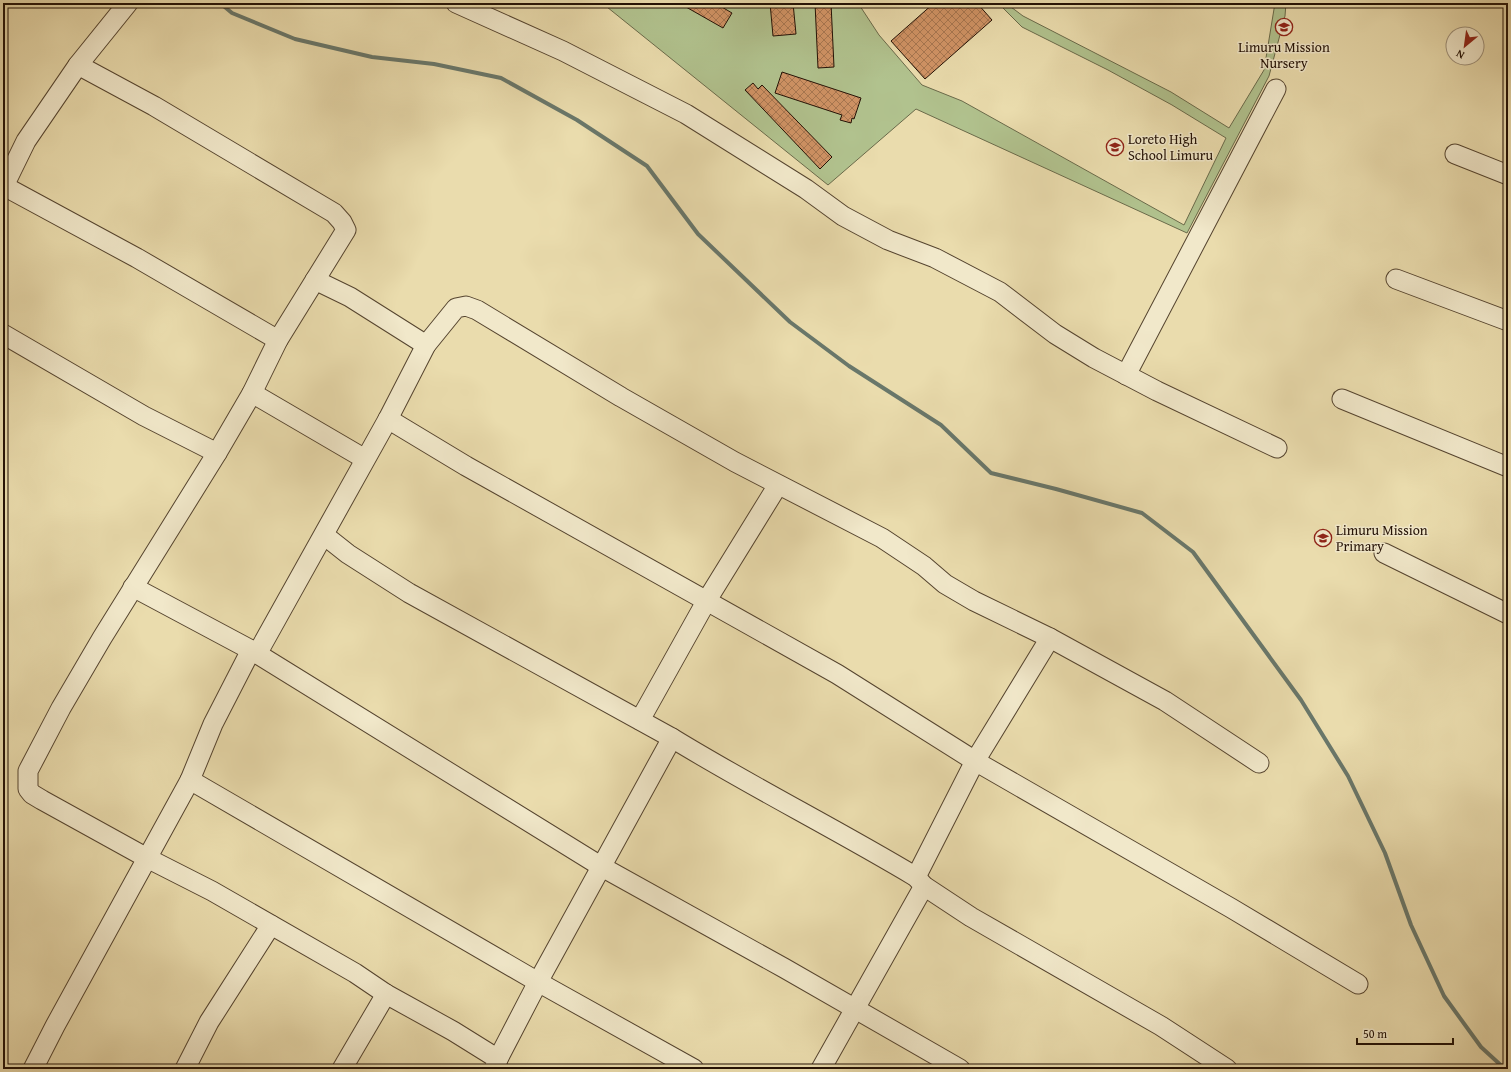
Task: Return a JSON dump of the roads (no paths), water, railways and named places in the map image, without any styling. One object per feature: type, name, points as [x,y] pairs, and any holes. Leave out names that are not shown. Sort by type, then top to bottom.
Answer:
[{"type":"street","points":[[128,3],[78,65],[26,141],[4,187],[137,258],[278,340]]},
{"type":"street","points":[[456,3],[564,50],[686,114],[806,189],[843,216],[888,240],[935,258],[1000,292],[1055,334],[1126,375],[1277,448]]},
{"type":"street","points":[[78,65],[154,106],[334,213],[342,222],[346,230],[278,340],[252,393],[217,453],[133,587],[61,708],[28,771],[28,789],[32,794],[147,858],[212,891],[355,973],[386,994],[453,1031],[496,1064],[538,982],[672,738]]},
{"type":"street","points":[[1126,375],[1276,89]]},
{"type":"street","points":[[1456,154],[1508,175]]},
{"type":"street","points":[[1396,279],[1508,321]]},
{"type":"street","points":[[315,280],[350,297],[426,345]]},
{"type":"street","points":[[33,1069],[190,780],[213,724],[324,535],[364,458],[388,419],[426,345],[456,308],[466,306],[471,308],[621,397],[778,485],[882,538],[924,566],[946,584],[974,601],[1050,638],[1165,701],[1259,763]]},
{"type":"street","points":[[3,334],[144,416],[217,453]]},
{"type":"street","points":[[252,393],[364,458]]},
{"type":"street","points":[[1342,399],[1508,467]]},
{"type":"street","points":[[388,419],[466,466],[837,674],[975,762],[1231,908],[1358,984]]},
{"type":"street","points":[[640,720],[707,600],[778,485]]},
{"type":"street","points":[[324,535],[348,554],[409,593],[640,720],[709,761],[855,840],[1032,953],[1161,1026],[1227,1069]]},
{"type":"street","points":[[1384,553],[1508,614]]},
{"type":"street","points":[[133,587],[254,652],[602,867],[784,968],[960,1069]]},
{"type":"street","points":[[821,1069],[842,1034],[854,1009],[877,972],[975,762],[1050,638]]},
{"type":"street","points":[[190,780],[538,982],[694,1069]]},
{"type":"street","points":[[184,1069],[210,1022],[271,925]]},
{"type":"street","points":[[342,1069],[386,994]]},
{"type":"waterway","points":[[220,3],[232,13],[295,39],[372,57],[434,64],[501,78],[577,120],[647,166],[698,234],[790,322],[849,366],[941,425],[991,473],[1142,513],[1193,552],[1301,700],[1348,776],[1385,853],[1411,925],[1444,996],[1481,1047],[1505,1069]]},
{"type":"place","name":"Limuru Mission Nursery","points":[[1284,27]]},
{"type":"place","name":"Loreto High School Limuru","points":[[1115,147]]},
{"type":"place","name":"Limuru Mission Primary","points":[[1323,538]]}]
